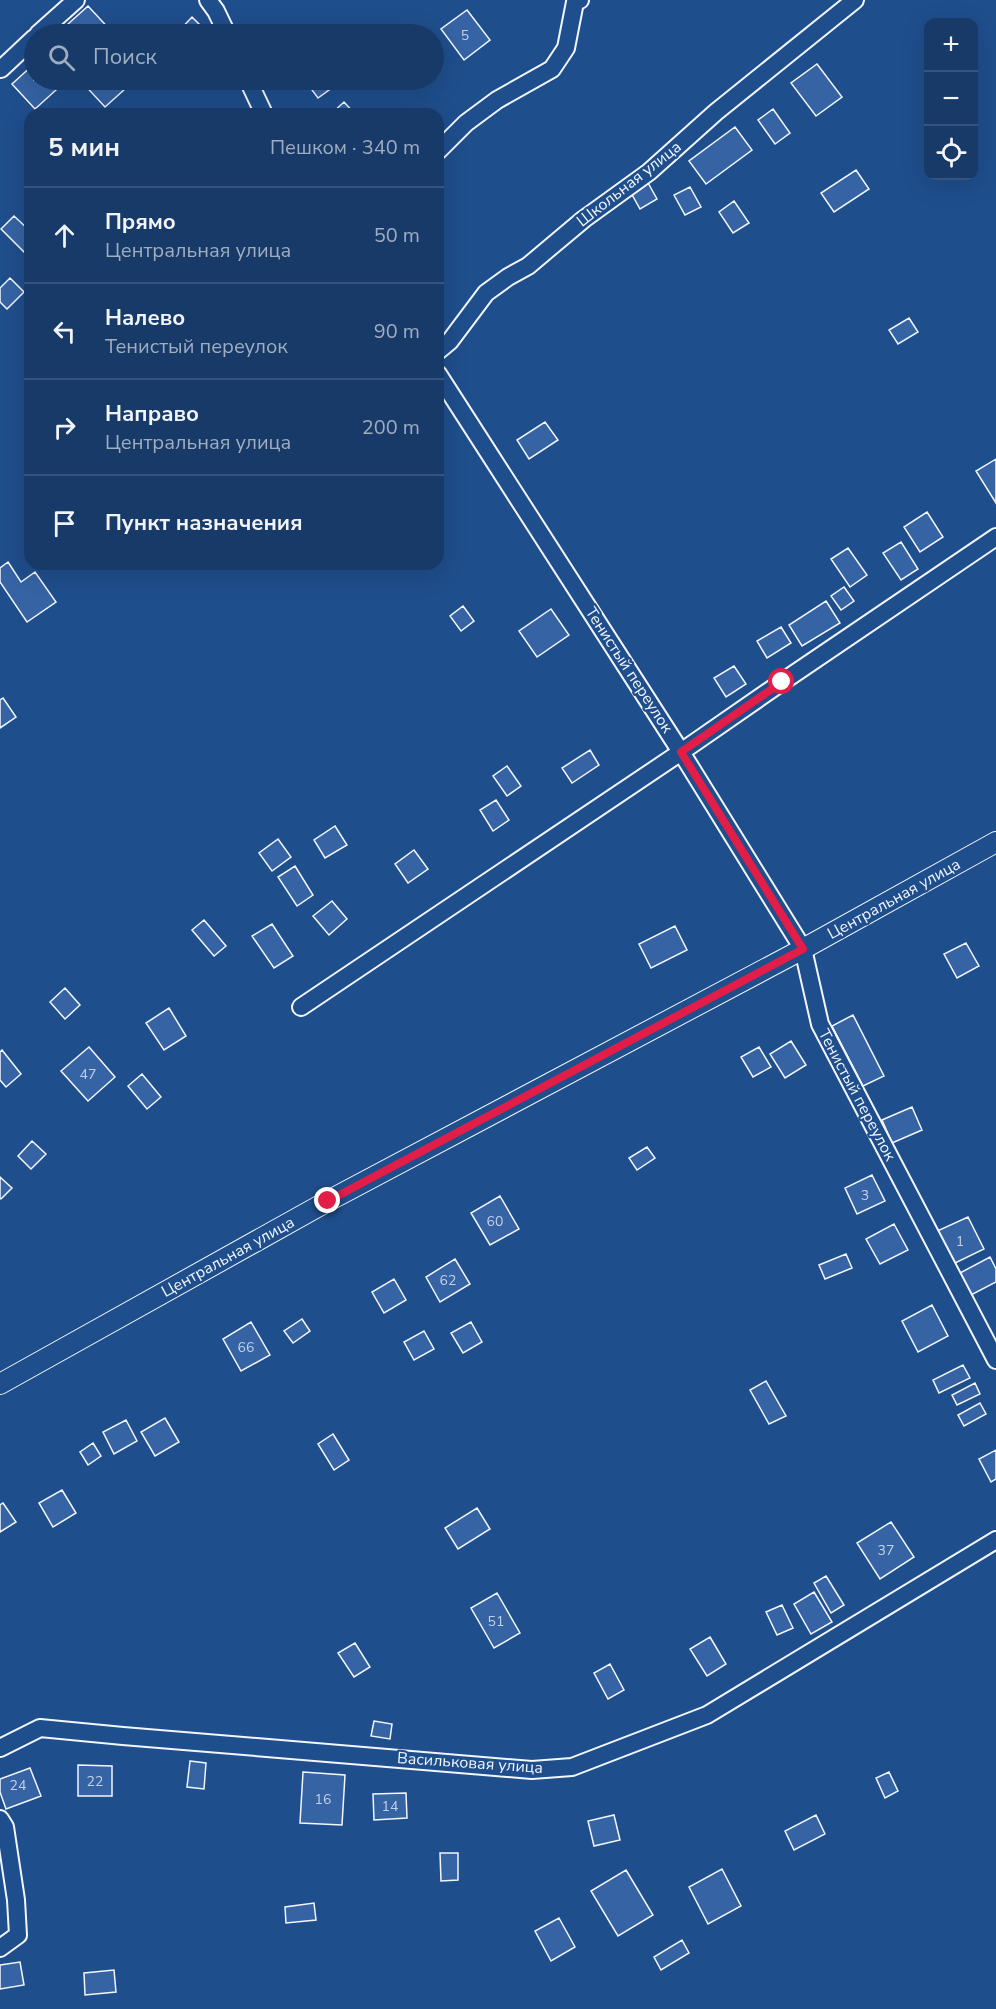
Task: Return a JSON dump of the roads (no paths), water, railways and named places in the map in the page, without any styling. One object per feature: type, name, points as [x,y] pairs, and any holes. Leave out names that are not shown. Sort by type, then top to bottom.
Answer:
[{"type":"street","points":[[49,24],[76,0]]},
{"type":"street","points":[[208,0],[222,24]]},
{"type":"street","points":[[444,145],[466,123],[489,106],[552,69],[566,48],[575,2],[580,0]]},
{"type":"street","name":"Школьная улица","points":[[444,346],[486,293],[528,266],[584,219],[649,172],[716,112],[855,0]]},
{"type":"street","points":[[1,69],[24,47]]},
{"type":"street","points":[[253,90],[261,108]]},
{"type":"street","name":"Тенистый переулок","points":[[444,383],[681,752],[803,949],[820,1024],[996,1360]]},
{"type":"street","points":[[301,1007],[996,537]]},
{"type":"street","name":"Центральная улица","points":[[0,1384],[328,1201],[803,949],[996,842]]},
{"type":"street","name":"Васильковая улица","points":[[0,1748],[40,1728],[532,1770],[572,1767],[707,1715],[996,1539]]},
{"type":"street","points":[[0,1819],[5,1827],[16,1900],[18,1935],[0,1948]]}]
